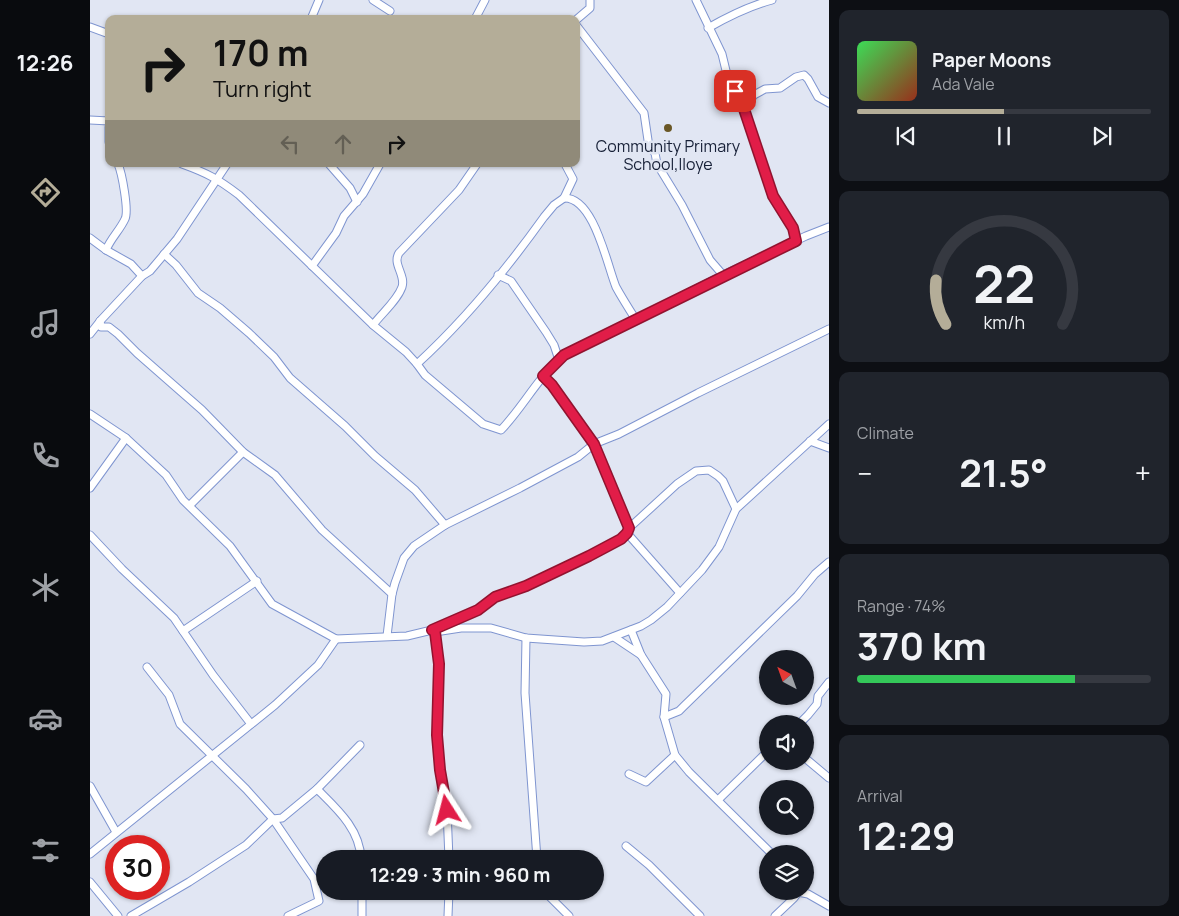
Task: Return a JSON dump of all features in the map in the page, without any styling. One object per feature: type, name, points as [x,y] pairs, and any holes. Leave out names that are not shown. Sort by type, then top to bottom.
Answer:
[{"type":"street","points":[[313,15],[319,0]]},
{"type":"street","points":[[373,0],[390,12]]},
{"type":"street","points":[[477,15],[485,0]]},
{"type":"street","points":[[580,17],[590,8],[590,0]]},
{"type":"street","points":[[696,0],[722,54],[729,83],[741,100],[773,196],[793,228],[796,241]]},
{"type":"street","points":[[708,28],[737,12],[760,2],[772,0]]},
{"type":"street","points":[[90,27],[105,33]]},
{"type":"street","points":[[580,30],[644,113],[649,147],[656,153],[657,164],[682,205],[710,260],[723,275]]},
{"type":"street","points":[[741,100],[749,102],[754,95],[765,89],[780,88],[796,77],[804,75],[818,97],[828,100]]},
{"type":"street","points":[[90,120],[105,121]]},
{"type":"street","points":[[106,250],[110,240],[118,232],[126,216],[125,190],[119,167]]},
{"type":"street","points":[[191,167],[217,179],[239,195],[373,325],[417,364],[425,376],[482,424],[501,430],[543,376],[564,355],[723,275],[829,227]]},
{"type":"street","points":[[90,334],[142,276],[150,271],[177,239],[225,167]]},
{"type":"street","points":[[332,167],[350,188],[357,202]]},
{"type":"street","points":[[312,266],[336,233],[344,216],[363,194],[378,167]]},
{"type":"street","points":[[373,325],[397,296],[402,286],[403,277],[396,257],[459,190],[475,167]]},
{"type":"street","points":[[417,364],[470,312],[554,205],[564,198],[573,180],[566,167]]},
{"type":"street","points":[[350,188],[363,194]]},
{"type":"street","points":[[564,198],[576,201],[591,217],[617,288],[636,320]]},
{"type":"street","points":[[90,238],[106,250],[131,264],[142,276]]},
{"type":"street","points":[[164,254],[176,265],[198,293],[220,308],[249,333],[274,357],[290,378],[346,426],[375,456],[415,490],[446,525]]},
{"type":"street","points":[[498,275],[511,281],[554,345],[559,360]]},
{"type":"street","points":[[100,321],[101,327],[109,327],[118,334],[202,410],[243,452],[275,474],[322,530],[392,594]]},
{"type":"street","points":[[387,636],[392,594],[409,550],[446,525],[578,457],[594,444],[619,434],[829,329]]},
{"type":"street","points":[[543,376],[552,385],[594,444],[628,530],[680,593]]},
{"type":"street","points":[[90,414],[126,438],[166,475],[183,500],[230,546],[272,604],[336,639],[407,636],[460,628],[491,628],[526,638],[584,642],[602,641],[631,630],[652,620],[680,593],[702,570],[719,548],[736,509],[829,424]]},
{"type":"street","points":[[822,430],[828,447]]},
{"type":"street","points":[[90,488],[126,438]]},
{"type":"street","points":[[810,441],[828,447]]},
{"type":"street","points":[[190,505],[243,452]]},
{"type":"street","points":[[434,631],[478,610],[495,597],[526,586],[621,539],[628,530],[677,484],[696,471],[709,470],[718,476],[723,481],[736,509]]},
{"type":"street","points":[[90,535],[122,569],[174,618],[213,675],[251,724]]},
{"type":"street","points":[[664,717],[679,711],[797,596],[815,574],[829,562]]},
{"type":"street","points":[[183,631],[257,581]]},
{"type":"street","points":[[631,630],[641,655],[666,694],[664,717],[675,755],[689,772],[763,845]]},
{"type":"street","points":[[434,631],[439,664],[437,735],[440,770],[447,810],[449,850]]},
{"type":"street","points":[[614,636],[641,655]]},
{"type":"street","points":[[526,638],[525,693],[536,850]]},
{"type":"street","points":[[90,854],[275,705],[318,665],[336,639]]},
{"type":"street","points":[[147,667],[169,695],[180,724],[246,789],[273,819],[314,879],[319,900],[288,916]]},
{"type":"street","points":[[807,715],[816,704],[818,696],[829,682]]},
{"type":"street","points":[[131,916],[189,882],[246,845],[273,819],[282,818],[318,789],[360,745]]},
{"type":"street","points":[[629,774],[646,782],[675,755]]},
{"type":"street","points":[[718,800],[759,759]]},
{"type":"street","points":[[814,766],[829,778]]},
{"type":"street","points":[[90,786],[116,832]]},
{"type":"street","points":[[318,789],[350,823],[361,850]]},
{"type":"street","points":[[626,846],[649,865],[700,916]]},
{"type":"street","points":[[90,882],[118,916]]},
{"type":"street","points":[[814,897],[829,906]]},
{"type":"street","points":[[362,900],[362,916]]},
{"type":"street","points":[[448,916],[449,900]]},
{"type":"street","points":[[553,900],[569,916]]},
{"type":"street","points":[[775,916],[792,900]]},
{"type":"place","name":"Community Primary School,Iloye","points":[[668,128]]},
{"type":"route","points":[[447,810],[440,770],[437,735],[439,664],[435,632],[432,630],[478,610],[495,597],[526,586],[589,556],[621,539],[629,528],[594,444],[552,385],[543,376],[564,355],[571,351],[595,341],[620,326],[636,320],[723,275],[796,241],[793,228],[773,196],[741,100],[735,91]]}]
